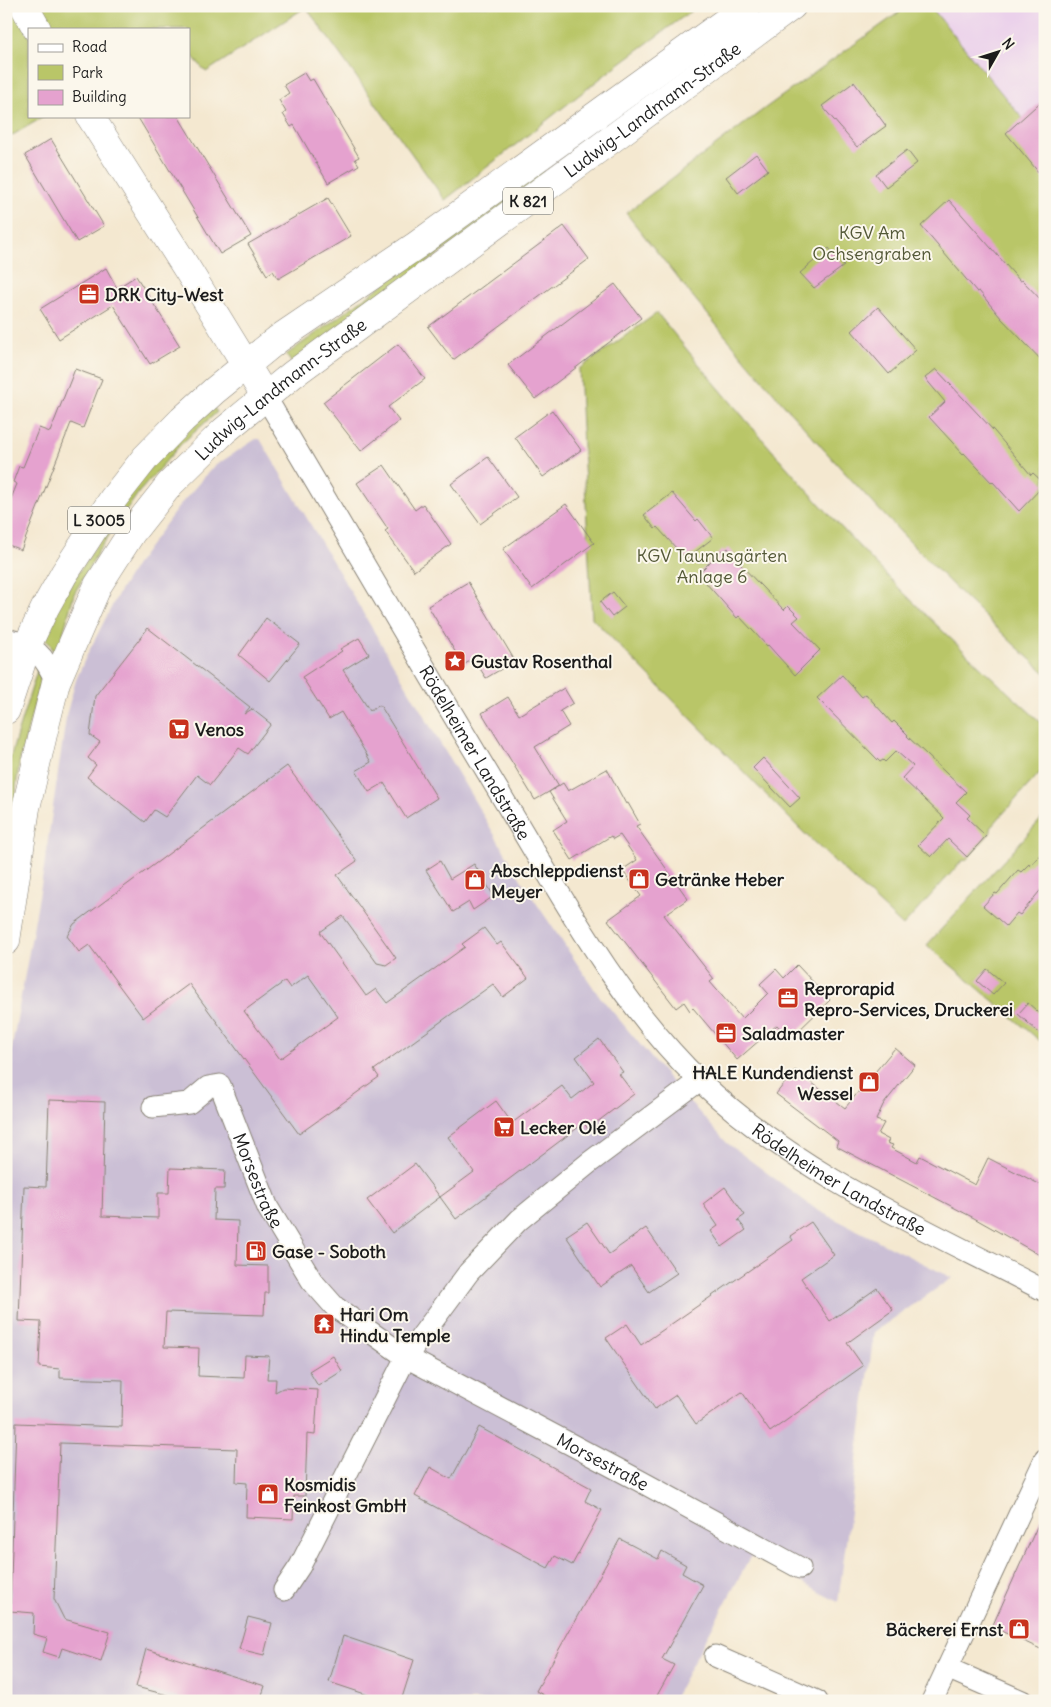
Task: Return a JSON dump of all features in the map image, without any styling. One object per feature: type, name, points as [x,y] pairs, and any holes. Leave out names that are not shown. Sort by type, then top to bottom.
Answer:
[{"type":"main road","points":[[24,6],[36,28]]},
{"type":"main road","name":"Ludwig-Landmann-Straße","points":[[6,710],[17,643],[44,608],[113,498],[146,457],[182,420],[214,391],[278,339],[417,245],[746,6]]},
{"type":"main road","name":"Ludwig-Landmann-Straße","points":[[6,941],[13,855],[56,682],[98,585],[132,532],[170,484],[208,445],[265,396],[792,6]]},
{"type":"main road","name":"Rödelheimer Landstraße","points":[[96,127],[189,272],[265,396]]},
{"type":"street","name":"Rödelheimer Landstraße","points":[[265,396],[548,874],[612,975],[646,1022],[700,1080],[731,1108],[781,1146],[841,1186],[1045,1291]]},
{"type":"street","points":[[17,643],[40,653],[49,665],[56,682]]},
{"type":"street","points":[[284,1590],[300,1566],[406,1358],[469,1272],[518,1220],[590,1162],[700,1080]]},
{"type":"street","name":"Morsestraße","points":[[153,1107],[189,1103],[208,1087],[220,1085],[268,1208],[312,1281],[335,1307],[406,1358],[640,1481],[800,1568]]},
{"type":"street","points":[[932,1701],[1045,1459]]},
{"type":"street","points":[[715,1656],[817,1701]]},
{"type":"street","points":[[947,1668],[1022,1701]]},
{"type":"shaded area","points":[[930,6],[1045,6],[1045,146]]},
{"type":"shaded area","points":[[256,439],[260,439],[526,888],[597,993],[668,1078],[727,1143],[817,1210],[952,1278],[874,1332],[838,1602],[751,1556],[672,1701],[6,1701],[6,1080],[43,874],[67,712],[76,680],[85,659],[117,596],[135,566],[179,506],[213,467]]},
{"type":"green space","points":[[6,6],[698,6],[620,63],[445,200],[306,7],[206,72],[190,53],[190,28],[28,28],[28,118],[42,118],[6,139]]},
{"type":"green space","name":"KGV Am Ochsengraben","points":[[908,6],[930,6],[1045,146],[1045,673],[933,565],[826,452],[724,334],[626,213],[768,106]]},
{"type":"green space","points":[[542,169],[546,175],[292,363],[286,355]]},
{"type":"green space","name":"KGV Taunusgärten Anlage 6","points":[[657,313],[776,455],[838,524],[902,591],[1045,726],[1045,767],[990,828],[991,832],[966,860],[962,861],[903,926],[802,831],[592,618],[579,369]]},
{"type":"green space","points":[[212,406],[217,412],[181,444],[139,492],[99,550],[74,594],[58,652],[54,654],[50,643],[42,636],[56,607],[140,478]]},
{"type":"green space","points":[[38,668],[43,670],[19,764],[16,789],[18,810],[10,839],[6,839],[6,774]]},
{"type":"green space","points":[[1045,815],[1045,1045],[927,945]]},
{"type":"building","points":[[304,73],[309,81],[313,79],[359,157],[355,159],[359,165],[328,183],[294,125],[291,127],[283,114],[286,112],[279,100],[289,93],[284,85]]},
{"type":"building","points":[[854,82],[886,126],[857,147],[822,106]]},
{"type":"building","points":[[1045,98],[1045,180],[1006,133]]},
{"type":"building","points":[[138,118],[179,118],[251,236],[220,254]]},
{"type":"building","points":[[51,139],[104,226],[77,242],[25,155]]},
{"type":"building","points":[[907,150],[917,163],[886,187],[876,174]]},
{"type":"building","points":[[756,154],[768,170],[738,193],[726,177]]},
{"type":"building","points":[[328,198],[351,236],[278,279],[273,271],[267,275],[248,244]]},
{"type":"building","points":[[949,200],[1020,281],[1022,280],[1045,304],[1045,364],[1001,318],[979,291],[977,292],[921,226]]},
{"type":"building","points":[[564,226],[589,259],[453,360],[428,327]]},
{"type":"building","points":[[829,248],[844,266],[814,288],[800,273]]},
{"type":"building","points":[[106,268],[117,288],[136,276],[180,346],[150,364],[113,305],[59,339],[40,309]]},
{"type":"building","points":[[615,284],[641,318],[535,399],[508,365]]},
{"type":"building","points":[[878,307],[916,350],[889,374],[852,331]]},
{"type":"building","points":[[398,344],[425,379],[388,407],[399,421],[361,451],[323,402]]},
{"type":"building","points":[[75,369],[102,379],[83,428],[71,423],[21,550],[6,544],[6,511],[17,484],[13,482],[19,466],[23,467],[39,428],[50,432]]},
{"type":"building","points":[[936,369],[994,431],[1031,475],[1033,473],[1045,484],[1019,511],[929,417],[945,402],[925,378]]},
{"type":"building","points":[[552,410],[581,450],[543,477],[515,437]]},
{"type":"building","points":[[488,457],[517,497],[480,524],[451,484]]},
{"type":"building","points":[[384,465],[415,510],[423,504],[451,544],[414,571],[385,531],[388,529],[357,483]]},
{"type":"building","points":[[672,493],[696,521],[698,519],[713,538],[686,559],[657,527],[655,529],[644,515]]},
{"type":"building","points":[[566,504],[594,543],[532,589],[503,549]]},
{"type":"building","points":[[728,548],[738,562],[784,610],[788,606],[799,617],[793,622],[820,650],[795,675],[739,616],[737,618],[698,574],[722,550],[724,552]]},
{"type":"building","points":[[468,582],[515,661],[486,678],[474,659],[463,665],[428,606]]},
{"type":"building","points":[[613,592],[625,607],[612,617],[600,602]]},
{"type":"building","points":[[266,618],[300,644],[270,681],[239,655]]},
{"type":"building","name":"Venos","points":[[148,628],[250,707],[244,714],[252,709],[271,724],[248,754],[239,748],[210,785],[197,775],[165,817],[154,810],[145,822],[87,777],[96,765],[88,758],[100,742],[90,735],[95,696]]},
{"type":"building","points":[[359,638],[369,654],[343,670],[370,711],[380,705],[437,798],[406,818],[384,783],[369,792],[356,771],[371,762],[341,712],[329,719],[302,677],[342,651],[340,649]]},
{"type":"building","points":[[842,675],[862,697],[866,694],[892,723],[894,721],[907,736],[966,792],[956,802],[970,815],[967,818],[986,836],[967,857],[948,839],[931,857],[918,845],[944,818],[902,778],[913,766],[896,751],[885,762],[883,760],[880,762],[817,698]]},
{"type":"building","points":[[564,688],[573,703],[560,711],[569,726],[535,747],[559,786],[535,800],[482,713],[508,697],[519,715]]},
{"type":"building","points":[[763,758],[800,798],[790,807],[753,768]]},
{"type":"building","points":[[287,766],[357,861],[337,875],[396,958],[386,965],[377,963],[343,916],[320,932],[366,996],[376,989],[387,1003],[465,947],[462,944],[484,928],[497,945],[501,942],[528,978],[503,997],[493,984],[374,1070],[379,1077],[299,1134],[189,984],[143,1018],[89,945],[79,952],[67,936],[74,924]],"holes":[[[308,975],[338,1017],[280,1059],[244,1011],[285,981],[290,988]]]},
{"type":"building","points":[[607,769],[626,804],[628,803],[640,824],[636,826],[688,899],[664,915],[714,979],[710,982],[742,1019],[768,993],[760,984],[776,969],[784,978],[797,965],[830,1000],[790,1039],[777,1025],[737,1060],[693,1008],[690,1011],[684,1002],[676,1008],[608,920],[641,896],[622,870],[637,860],[620,835],[613,839],[611,836],[572,860],[553,830],[567,821],[549,792],[563,783],[568,791]]},
{"type":"building","points":[[1045,849],[1045,877],[1041,882],[1044,886],[1020,915],[1017,913],[1006,926],[983,906],[995,893],[997,894],[1018,870],[1021,872],[1029,864],[1030,866]]},
{"type":"building","points":[[440,861],[450,879],[474,864],[494,896],[473,910],[469,902],[453,912],[426,870]]},
{"type":"building","points":[[987,969],[1004,983],[993,995],[977,981]]},
{"type":"building","points":[[1028,1003],[1045,1018],[1045,1038],[1018,1014]]},
{"type":"building","points":[[599,1039],[623,1072],[619,1074],[634,1094],[588,1129],[584,1123],[456,1219],[440,1197],[474,1172],[448,1137],[496,1101],[512,1123],[562,1086],[572,1099],[594,1082],[576,1057]]},
{"type":"building","points":[[895,1048],[915,1065],[883,1105],[876,1120],[884,1123],[878,1134],[889,1140],[887,1143],[893,1145],[891,1148],[917,1162],[920,1156],[975,1185],[988,1158],[1045,1187],[1045,1258],[974,1218],[836,1146],[838,1141],[776,1094],[795,1070],[845,1108]]},
{"type":"building","points":[[49,1100],[105,1102],[102,1216],[158,1218],[158,1193],[169,1193],[170,1168],[225,1170],[224,1189],[215,1189],[214,1220],[238,1221],[237,1265],[268,1266],[268,1293],[265,1293],[264,1315],[166,1312],[164,1347],[199,1348],[198,1376],[244,1378],[245,1355],[269,1356],[267,1379],[276,1379],[275,1392],[283,1388],[318,1390],[315,1435],[307,1434],[305,1496],[294,1496],[293,1519],[246,1517],[247,1483],[236,1482],[237,1449],[60,1443],[54,1599],[64,1619],[110,1632],[101,1661],[62,1648],[59,1657],[43,1652],[47,1638],[33,1634],[34,1613],[10,1611],[16,1423],[122,1427],[123,1380],[60,1378],[60,1369],[39,1367],[41,1322],[19,1321],[24,1186],[46,1187]]},
{"type":"building","points":[[415,1164],[440,1197],[392,1233],[367,1200]]},
{"type":"building","points":[[725,1187],[745,1215],[738,1220],[746,1230],[722,1247],[711,1231],[718,1226],[703,1204]]},
{"type":"building","points":[[587,1222],[609,1254],[646,1228],[677,1273],[649,1292],[631,1266],[600,1287],[566,1236]]},
{"type":"building","points":[[811,1222],[834,1255],[801,1278],[830,1321],[877,1288],[893,1310],[847,1343],[863,1366],[770,1432],[742,1392],[696,1424],[676,1395],[655,1409],[606,1338],[627,1324],[641,1345],[793,1240],[790,1236]]},
{"type":"building","points":[[333,1356],[342,1371],[318,1386],[309,1371]]},
{"type":"building","points":[[479,1427],[591,1488],[585,1501],[602,1510],[572,1565],[555,1556],[548,1568],[415,1496],[430,1467],[451,1479]]},
{"type":"building","points":[[1045,1509],[1045,1651],[992,1627]]},
{"type":"building","points":[[620,1539],[658,1559],[662,1551],[686,1565],[682,1573],[703,1585],[662,1659],[674,1665],[654,1701],[554,1701],[536,1691]]},
{"type":"building","points":[[248,1617],[272,1623],[264,1655],[239,1649]]},
{"type":"building","points":[[343,1636],[414,1660],[401,1701],[386,1701],[329,1682]]},
{"type":"building","points":[[146,1649],[265,1686],[260,1701],[191,1701],[136,1687]]},
{"type":"place","name":"DRK City-West","points":[[89,294]]},
{"type":"place","name":"Gustav Rosenthal","points":[[455,661]]},
{"type":"place","name":"Venos","points":[[179,729]]},
{"type":"place","name":"Getränke Heber","points":[[639,879]]},
{"type":"place","name":"Abschleppdienst Meyer","points":[[475,880]]},
{"type":"place","name":"Reprorapid Repro-Services, Druckerei","points":[[788,998]]},
{"type":"place","name":"Saladmaster","points":[[726,1033]]},
{"type":"place","name":"HALE Kundendienst Wessel","points":[[869,1082]]},
{"type":"place","name":"Lecker Olé","points":[[504,1127]]},
{"type":"place","name":"Gase - Soboth","points":[[256,1251]]},
{"type":"place","name":"Hari Om Hindu Temple","points":[[324,1324]]},
{"type":"place","name":"Kosmidis Feinkost GmbH","points":[[268,1494]]},
{"type":"place","name":"Bäckerei Ernst","points":[[1019,1629]]}]
